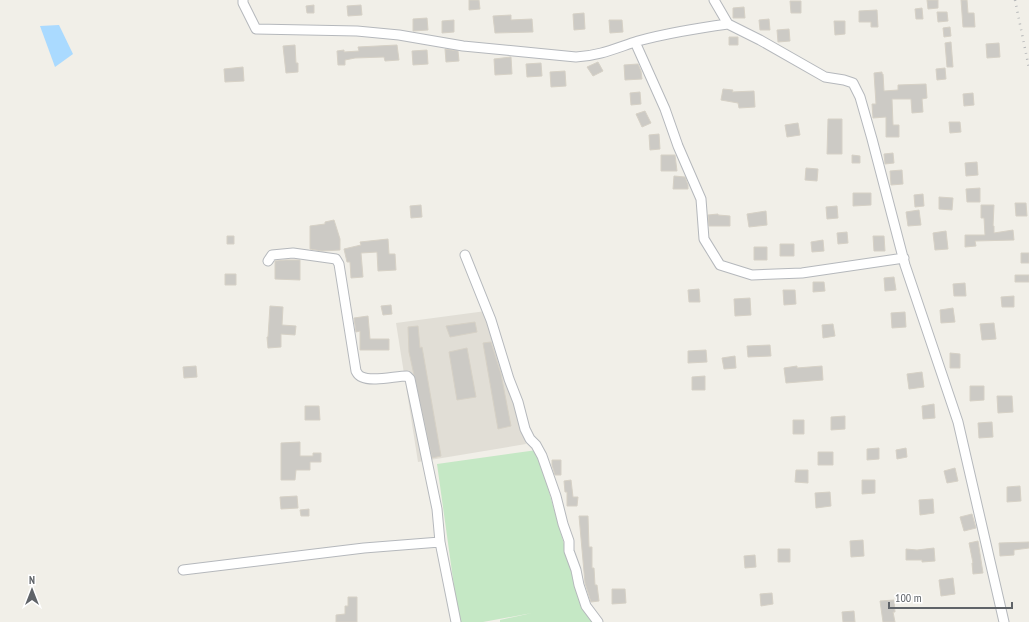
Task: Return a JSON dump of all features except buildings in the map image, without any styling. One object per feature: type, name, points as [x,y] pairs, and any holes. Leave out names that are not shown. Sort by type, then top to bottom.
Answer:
[{"type":"street","points":[[243,0],[243,3],[256,29],[357,31],[399,35],[463,46],[576,57],[590,57],[635,42],[687,30],[728,24]]},
{"type":"street","points":[[714,0],[728,24],[760,40],[824,77],[853,83],[860,97],[904,258],[958,422],[1004,622]]},
{"type":"street","points":[[635,42],[665,109],[678,146],[701,199],[704,239],[720,265],[752,275],[802,273],[904,258]]},
{"type":"street","points":[[268,261],[272,255],[293,253],[336,259],[339,264],[356,371],[358,375],[363,378],[370,379],[407,376],[410,379],[437,509],[440,542],[456,622]]},
{"type":"street","points":[[465,256],[491,320],[509,379],[518,402],[525,429],[530,439],[536,444],[542,456],[556,496],[569,541],[569,551],[586,606],[598,622]]},
{"type":"street","points":[[183,570],[364,548],[440,542]]},
{"type":"shaded area","points":[[486,311],[526,444],[418,462],[396,323]]},
{"type":"green space","points":[[537,450],[581,603],[594,622],[500,622],[500,620],[532,613],[483,622],[459,622],[437,464]]},
{"type":"water","points":[[59,25],[73,54],[55,67],[40,26]]},
{"type":"railway","points":[[1015,0],[1029,68]]}]
